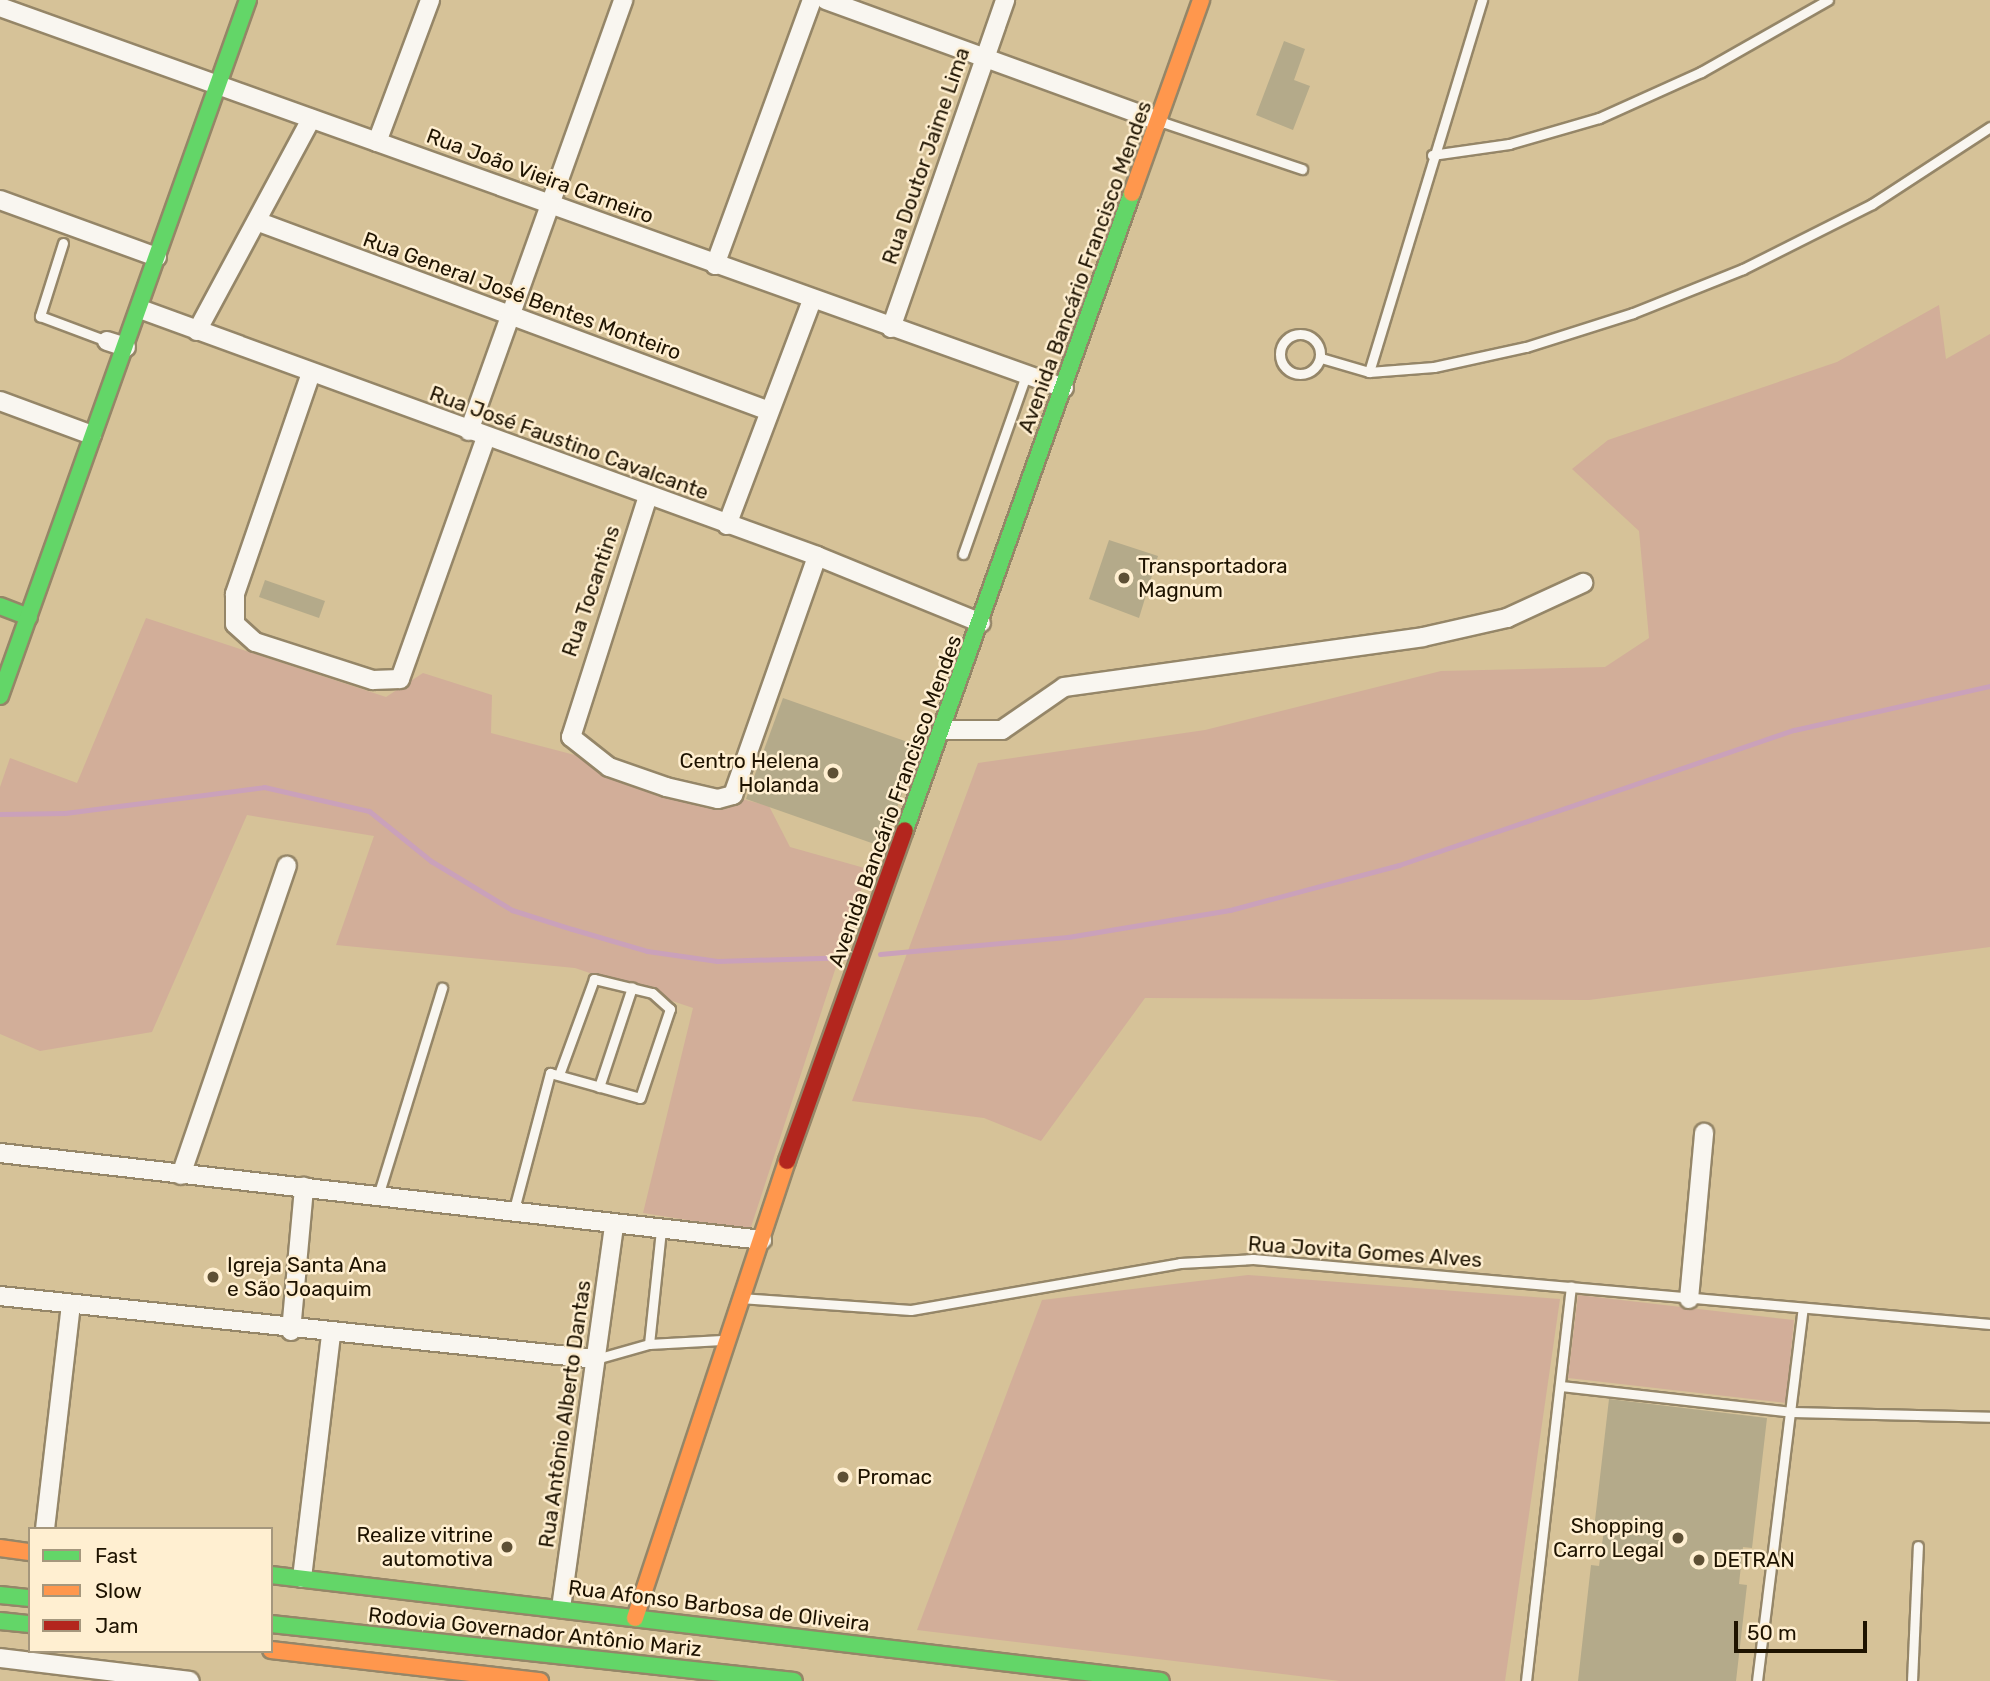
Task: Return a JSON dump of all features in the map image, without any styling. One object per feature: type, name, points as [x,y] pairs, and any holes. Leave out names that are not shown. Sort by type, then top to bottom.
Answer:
[{"type":"main road","points":[[0,696],[248,0]]},
{"type":"main road","name":"Avenida Bancário Francisco Mendes","points":[[635,1618],[723,1340],[762,1240],[1201,0]]},
{"type":"main road","points":[[0,606],[29,617]]},
{"type":"main road","points":[[0,1548],[28,1552]]},
{"type":"main road","name":"Rua Afonso Barbosa de Oliveira","points":[[273,1575],[1161,1681]]},
{"type":"main road","points":[[0,1595],[28,1598]]},
{"type":"main road","points":[[0,1621],[28,1624]]},
{"type":"main road","name":"Rodovia Governador Antônio Mariz","points":[[274,1623],[794,1681]]},
{"type":"main road","points":[[273,1650],[540,1681]]},
{"type":"street","points":[[377,142],[430,0]]},
{"type":"street","points":[[469,431],[623,0]]},
{"type":"street","points":[[715,265],[812,0]]},
{"type":"street","points":[[826,0],[1159,121]]},
{"type":"street","name":"Rua Doutor Jaime Lima","points":[[891,328],[1005,0]]},
{"type":"street","name":"Rua João Vieira Carneiro","points":[[0,7],[218,87],[550,202],[812,300],[1064,388]]},
{"type":"street","points":[[197,331],[259,222],[311,119]]},
{"type":"street","points":[[0,200],[157,257]]},
{"type":"street","name":"Rua General José Bentes Monteiro","points":[[259,222],[769,411]]},
{"type":"street","points":[[63,243],[69,225]]},
{"type":"street","points":[[727,525],[812,300]]},
{"type":"street","name":"Rua José Faustino Cavalcante","points":[[140,309],[486,438],[817,556],[981,623]]},
{"type":"street","points":[[107,341],[126,347]]},
{"type":"street","points":[[311,373],[232,610],[244,637],[373,680],[400,679],[486,438]]},
{"type":"street","points":[[0,401],[92,435]]},
{"type":"street","name":"Rua Tocantins","points":[[648,496],[578,700],[574,743],[610,767],[666,787],[729,799],[751,749],[817,556]]},
{"type":"street","points":[[943,730],[1002,730],[1064,687],[1423,637],[1495,621],[1583,583]]},
{"type":"street","points":[[181,1175],[287,866]]},
{"type":"street","points":[[1689,1300],[1704,1133]]},
{"type":"street","points":[[0,1153],[614,1226],[762,1240]]},
{"type":"street","points":[[291,1331],[303,1187]]},
{"type":"street","name":"Rua Antônio Alberto Dantas","points":[[561,1608],[614,1226]]},
{"type":"street","points":[[0,1296],[291,1331],[596,1359]]},
{"type":"street","points":[[45,1527],[71,1305]]},
{"type":"street","points":[[302,1578],[331,1334]]},
{"type":"street","points":[[0,1658],[190,1681]]},
{"type":"lane","points":[[1369,372],[1432,155],[1482,0]]},
{"type":"lane","points":[[1432,155],[1498,146],[1599,118],[1701,72],[1828,0]]},
{"type":"lane","points":[[1159,121],[1303,169]]},
{"type":"lane","points":[[1321,358],[1309,373],[1289,372],[1282,345],[1307,334],[1321,358],[1369,372],[1434,367],[1527,347],[1633,313],[1742,269],[1872,204],[1990,127]]},
{"type":"lane","points":[[63,243],[40,316],[107,341]]},
{"type":"lane","points":[[963,554],[1026,375]]},
{"type":"lane","points":[[513,1213],[544,1084],[550,1073],[559,1072],[640,1098],[670,1017],[665,1002],[632,987],[594,979],[559,1072]]},
{"type":"lane","points":[[599,1087],[632,987]]},
{"type":"lane","points":[[378,1196],[442,988]]},
{"type":"lane","points":[[649,1344],[661,1230]]},
{"type":"lane","name":"Rua Jovita Gomes Alves","points":[[740,1298],[911,1310],[1180,1263],[1253,1259],[1571,1287],[1802,1312],[1990,1324]]},
{"type":"lane","points":[[1526,1681],[1571,1287]]},
{"type":"lane","points":[[1757,1681],[1792,1412],[1802,1312]]},
{"type":"lane","points":[[596,1359],[649,1344],[723,1340]]},
{"type":"lane","points":[[1560,1386],[1792,1412],[1990,1417]]},
{"type":"lane","points":[[1912,1681],[1918,1546]]},
{"type":"shaded area","points":[[1939,305],[1946,359],[1990,334],[1990,947],[1589,1000],[1145,998],[1041,1141],[984,1118],[852,1101],[978,763],[1205,730],[1441,671],[1605,667],[1649,638],[1639,531],[1572,469],[1608,440],[1837,362]]},
{"type":"shaded area","points":[[146,618],[386,697],[423,673],[492,695],[491,733],[769,806],[790,847],[868,869],[750,1230],[643,1213],[693,1008],[575,968],[336,945],[374,836],[247,815],[152,1032],[40,1051],[0,1034],[0,787],[10,758],[77,783]]},
{"type":"shaded area","points":[[1248,1275],[1560,1299],[1505,1681],[1340,1681],[917,1630],[1042,1300]]},
{"type":"shaded area","points":[[1578,1295],[1794,1320],[1786,1403],[1568,1378]]},
{"type":"building","points":[[1284,41],[1305,49],[1294,80],[1310,86],[1293,130],[1256,115]]},
{"type":"building","name":"Transportadora Magnum","points":[[1109,540],[1158,556],[1139,618],[1089,599]]},
{"type":"building","points":[[265,580],[325,601],[319,618],[259,597]]},
{"type":"building","name":"Centro Helena Holanda","points":[[783,698],[919,746],[883,847],[746,799]]},
{"type":"building","name":"Shopping Carro Legal","points":[[1609,1399],[1767,1418],[1752,1548],[1743,1547],[1739,1584],[1747,1585],[1736,1681],[1578,1681],[1591,1565],[1599,1566],[1604,1530],[1594,1529]]},
{"type":"waterway","points":[[880,954],[1068,937],[1230,910],[1399,865],[1794,730],[1990,686]]},
{"type":"waterway","points":[[0,814],[65,813],[264,787],[369,811],[431,861],[512,910],[647,951],[717,961],[854,957]]},
{"type":"traffic: fast","points":[[0,696],[248,0]]},
{"type":"traffic: fast","points":[[905,830],[1132,193]]},
{"type":"traffic: fast","points":[[0,606],[29,617]]},
{"type":"traffic: fast","points":[[273,1575],[1161,1681]]},
{"type":"traffic: fast","points":[[0,1595],[28,1598]]},
{"type":"traffic: fast","points":[[0,1621],[28,1624]]},
{"type":"traffic: fast","points":[[273,1624],[794,1681]]},
{"type":"traffic: slow","points":[[1132,193],[1201,0]]},
{"type":"traffic: slow","points":[[635,1618],[787,1161]]},
{"type":"traffic: slow","points":[[0,1548],[28,1552]]},
{"type":"traffic: slow","points":[[273,1650],[540,1681]]},
{"type":"traffic: jam","points":[[787,1161],[905,830]]},
{"type":"place","name":"Transportadora Magnum","points":[[1124,578]]},
{"type":"place","name":"Centro Helena Holanda","points":[[833,773]]},
{"type":"place","name":"Igreja Santa Ana e São Joaquim","points":[[213,1277]]},
{"type":"place","name":"Promac","points":[[843,1477]]},
{"type":"place","name":"Shopping Carro Legal","points":[[1678,1538]]},
{"type":"place","name":"Realize vitrine automotiva","points":[[507,1547]]},
{"type":"place","name":"DETRAN","points":[[1699,1560]]}]
